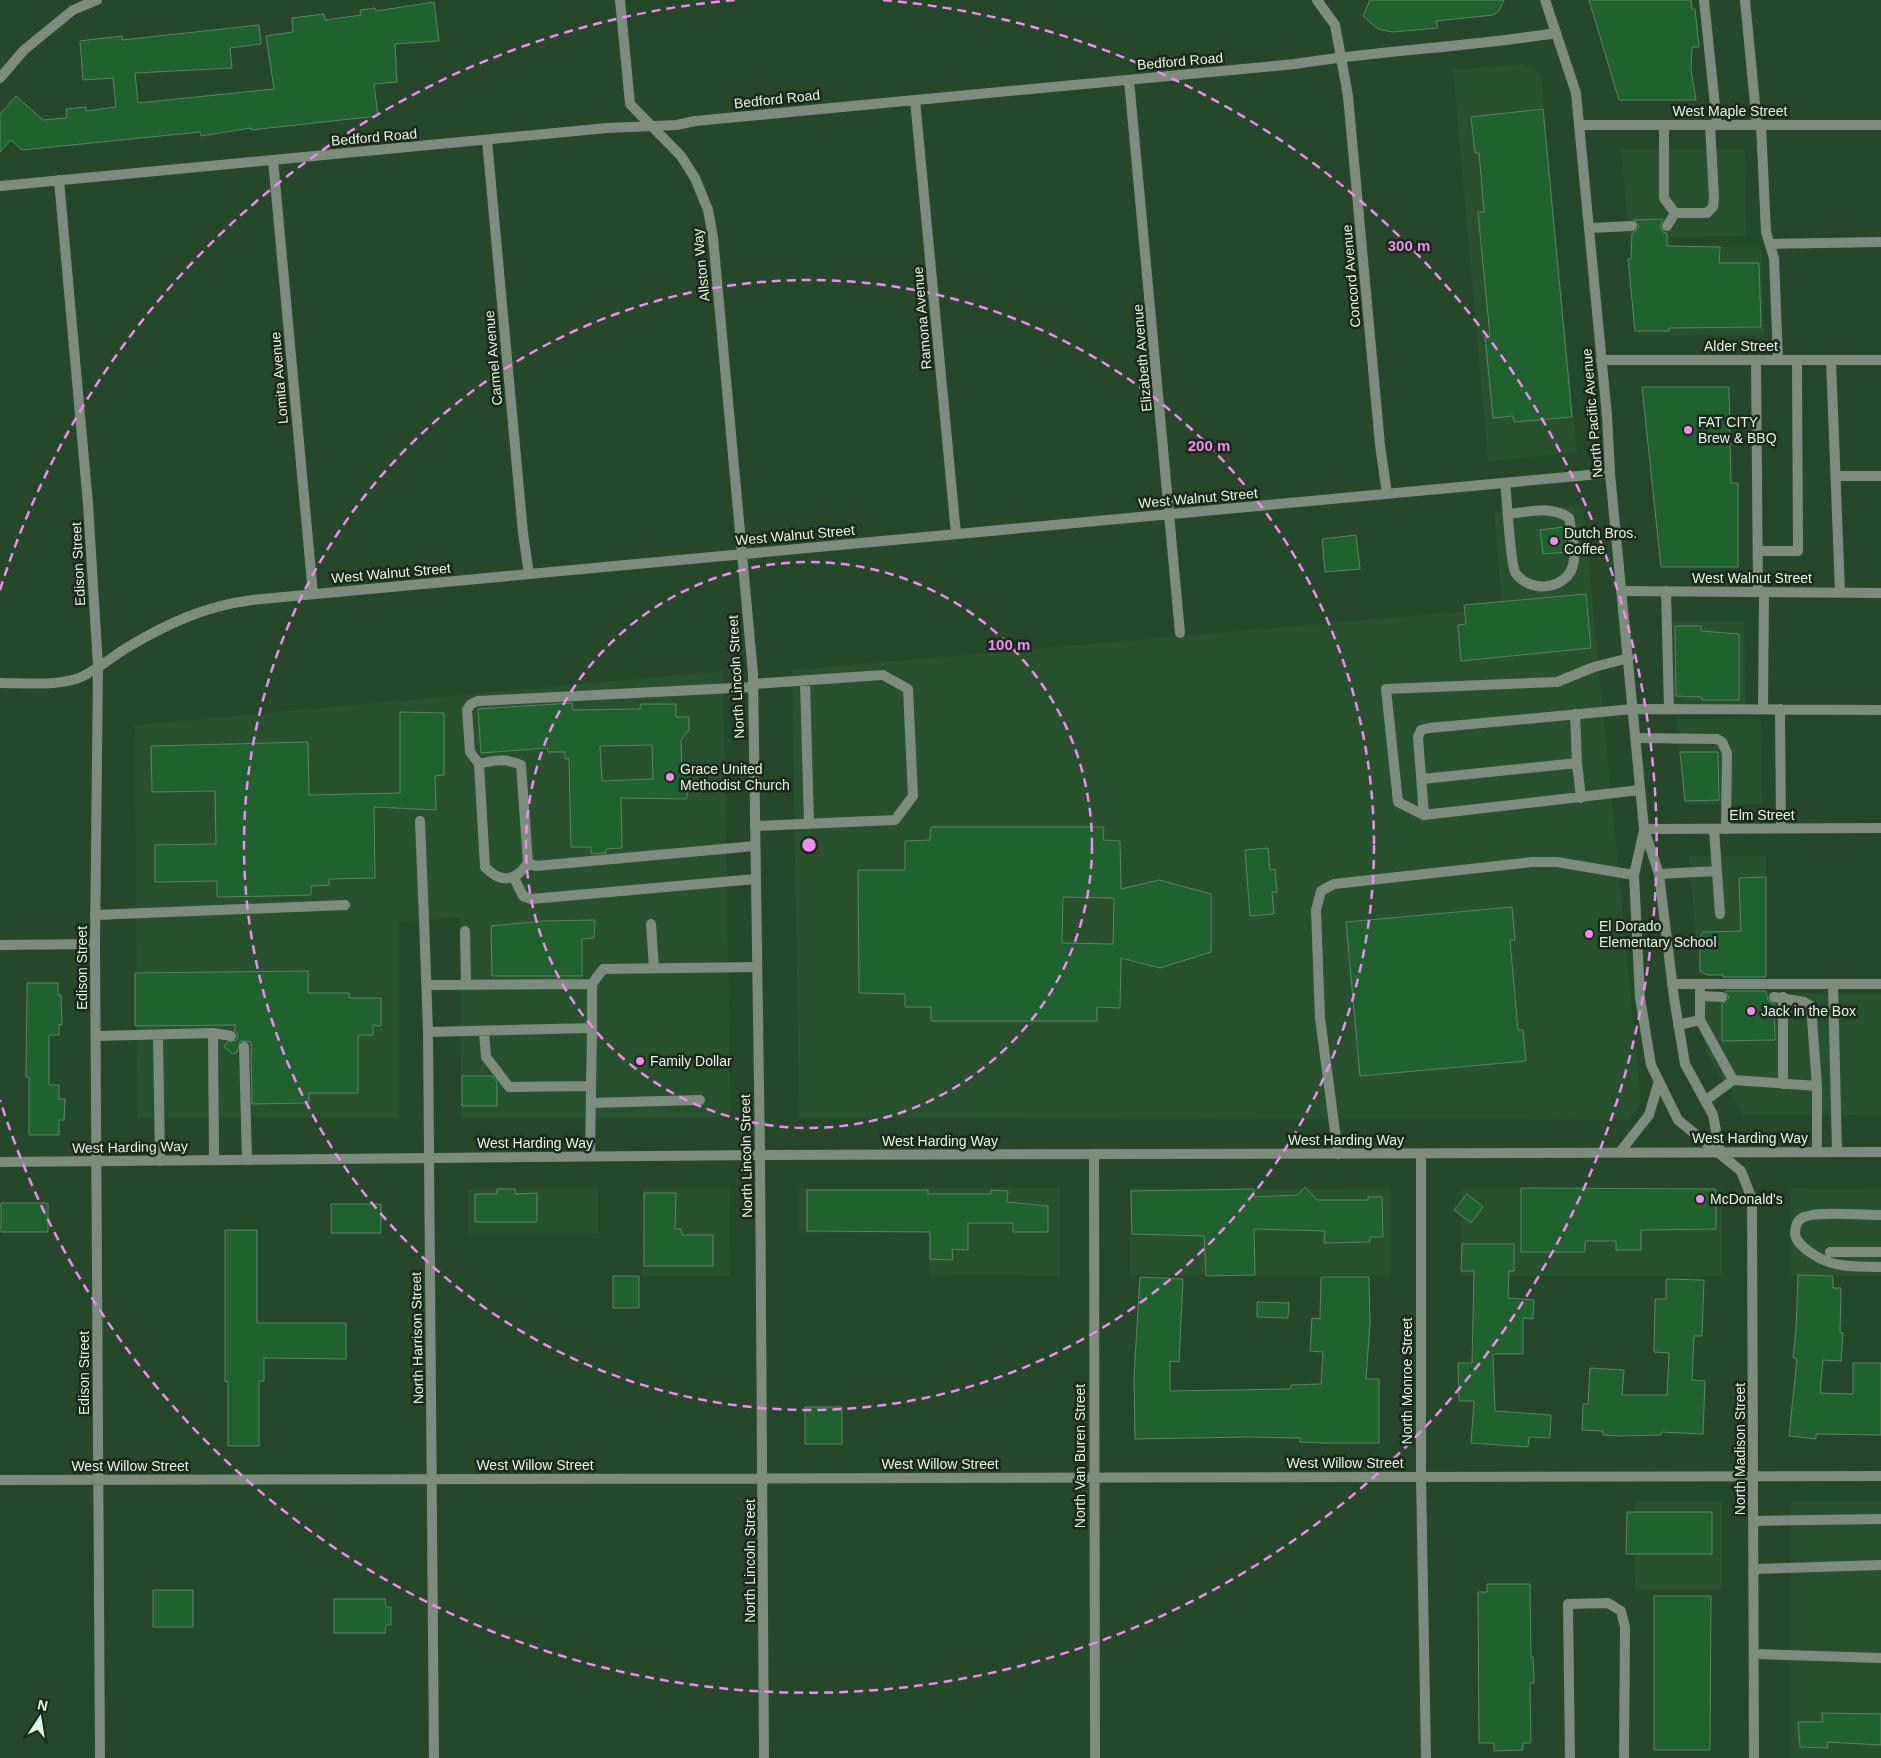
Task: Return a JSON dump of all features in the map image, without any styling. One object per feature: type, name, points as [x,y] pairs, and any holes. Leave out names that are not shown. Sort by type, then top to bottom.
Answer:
[{"type":"street","points":[[0,78],[24,50],[73,10],[97,0]]},
{"type":"street","name":"Allston Way","points":[[620,0],[630,104],[681,156],[695,178],[708,210],[713,237],[741,554]]},
{"type":"street","name":"North Pacific Avenue","points":[[1545,0],[1576,93],[1644,829],[1659,874],[1672,984],[1685,1064],[1713,1115],[1720,1152]]},
{"type":"street","points":[[1675,213],[1707,213],[1713,207],[1713,125],[1704,0]]},
{"type":"street","points":[[1744,0],[1759,125],[1766,232],[1774,258],[1778,359]]},
{"type":"street","name":"Concord Avenue","points":[[1321,1],[1335,25],[1348,96],[1380,445],[1387,494]]},
{"type":"street","name":"Bedford Road","points":[[0,186],[1295,64],[1342,56],[1492,43],[1556,33]]},
{"type":"street","name":"Elizabeth Avenue","points":[[1129,80],[1180,633]]},
{"type":"street","name":"Ramona Avenue","points":[[915,100],[956,534]]},
{"type":"street","name":"West Maple Street","points":[[1579,125],[1881,125]]},
{"type":"street","points":[[1664,125],[1664,198],[1675,213]]},
{"type":"street","name":"Carmel Avenue","points":[[487,140],[528,574]]},
{"type":"street","name":"Lomita Avenue","points":[[272,160],[312,594]]},
{"type":"street","name":"Edison Street","points":[[59,180],[88,494],[98,666],[95,944],[100,1758]]},
{"type":"street","points":[[1667,226],[1675,213]]},
{"type":"street","points":[[1589,228],[1632,226]]},
{"type":"street","points":[[1771,244],[1881,242]]},
{"type":"street","name":"Alder Street","points":[[1601,360],[1881,360]]},
{"type":"street","points":[[1756,360],[1758,551],[1761,592],[1763,709]]},
{"type":"street","points":[[1758,551],[1798,551],[1797,360]]},
{"type":"street","points":[[1831,360],[1840,592]]},
{"type":"street","name":"West Walnut Street","points":[[0,683],[61,683],[79,678],[151,633],[205,609],[252,600],[1610,473]]},
{"type":"street","points":[[1836,476],[1881,476]]},
{"type":"street","points":[[1505,483],[1508,514],[1515,571],[1524,581],[1537,587],[1561,582],[1570,574],[1574,563],[1569,518],[1561,513],[1541,511],[1508,514]]},
{"type":"street","name":"North Lincoln Street","points":[[741,554],[753,685],[760,1155],[764,1758]]},
{"type":"street","name":"West Walnut Street","points":[[1622,591],[1881,592]]},
{"type":"street","points":[[1666,591],[1669,709]]},
{"type":"street","points":[[1629,658],[1594,668],[1557,682],[1386,689],[1398,802],[1424,815],[1640,790]]},
{"type":"street","points":[[478,764],[498,759],[513,761],[521,765],[528,863],[520,874],[514,878],[493,875],[485,867],[478,764],[470,752],[467,710],[471,704],[478,701],[753,685],[883,675],[908,689],[913,796],[895,820],[755,826]]},
{"type":"street","points":[[805,680],[809,824]]},
{"type":"street","points":[[1424,815],[1418,737],[1421,730],[1633,709],[1881,710]]},
{"type":"street","points":[[1780,710],[1781,828]]},
{"type":"street","points":[[1575,714],[1581,798]]},
{"type":"street","points":[[1636,738],[1717,739],[1722,742],[1726,753],[1726,829]]},
{"type":"street","points":[[1422,779],[1577,763]]},
{"type":"street","name":"North Harrison Street","points":[[420,821],[428,1032],[434,1758]]},
{"type":"street","points":[[1714,828],[1720,914]]},
{"type":"street","name":"Elm Street","points":[[1644,829],[1881,828]]},
{"type":"street","name":"North Pacific Avenue","points":[[1644,829],[1634,875],[1640,998],[1652,1065],[1678,1120],[1720,1152]]},
{"type":"street","points":[[528,863],[536,866],[755,846]]},
{"type":"street","points":[[1338,1154],[1320,1018],[1316,910],[1321,891],[1334,884],[1532,862],[1557,862],[1634,875]]},
{"type":"street","points":[[1659,874],[1717,871]]},
{"type":"street","points":[[514,878],[523,896],[531,899],[756,880]]},
{"type":"street","points":[[95,915],[345,905]]},
{"type":"street","points":[[651,924],[654,968]]},
{"type":"street","points":[[465,931],[466,985]]},
{"type":"street","points":[[0,945],[95,944]]},
{"type":"street","points":[[590,1156],[592,984],[603,970],[757,967]]},
{"type":"street","points":[[427,985],[592,984]]},
{"type":"street","points":[[1672,984],[1881,984]]},
{"type":"street","points":[[1700,984],[1700,1020],[1733,1080]]},
{"type":"street","points":[[1833,984],[1837,1152]]},
{"type":"street","points":[[1700,996],[1722,997]]},
{"type":"street","points":[[1783,1084],[1778,997],[1804,1002],[1811,1006],[1817,1086],[1817,1152]]},
{"type":"street","points":[[1678,1025],[1700,1020]]},
{"type":"street","points":[[428,1032],[592,1028]]},
{"type":"street","points":[[484,1032],[486,1057],[508,1087],[590,1086]]},
{"type":"street","points":[[96,1036],[213,1033],[231,1036]]},
{"type":"street","points":[[213,1033],[214,1160]]},
{"type":"street","points":[[158,1034],[160,1161]]},
{"type":"street","points":[[244,1047],[247,1160]]},
{"type":"street","points":[[1705,1101],[1733,1080],[1817,1086]]},
{"type":"street","points":[[1620,1152],[1649,1115],[1659,1081]]},
{"type":"street","points":[[591,1102],[700,1100]]},
{"type":"street","name":"North Madison Street","points":[[1720,1152],[1741,1171],[1752,1199],[1754,1758]]},
{"type":"street","name":"West Harding Way","points":[[0,1162],[760,1155],[1881,1152]]},
{"type":"street","name":"North Van Buren Street","points":[[1094,1154],[1095,1758]]},
{"type":"street","name":"North Monroe Street","points":[[1421,1154],[1421,1476],[1426,1758]]},
{"type":"street","points":[[1881,1215],[1813,1215],[1801,1218],[1795,1226],[1794,1236],[1802,1246],[1822,1261],[1836,1266],[1881,1267]]},
{"type":"street","points":[[1830,1252],[1881,1252]]},
{"type":"street","name":"West Willow Street","points":[[0,1480],[1881,1476]]},
{"type":"street","points":[[1754,1521],[1881,1519]]},
{"type":"street","points":[[1754,1569],[1881,1565]]},
{"type":"street","points":[[1570,1758],[1568,1604],[1608,1603],[1621,1611],[1625,1627],[1624,1758]]},
{"type":"street","points":[[1754,1654],[1881,1658]]},
{"type":"shaded area","points":[[1524,64],[1541,74],[1577,453],[1488,461],[1453,70]]},
{"type":"shaded area","points":[[1621,150],[1745,150],[1746,236],[1671,237],[1671,247],[1762,247],[1764,335],[1638,335]]},
{"type":"shaded area","points":[[1583,505],[1641,1102],[1629,1120],[799,1118],[792,670],[1502,608],[1494,513]]},
{"type":"shaded area","points":[[1666,622],[1744,622],[1746,709],[1675,709]]},
{"type":"shaded area","points":[[723,671],[731,1118],[461,1118],[460,917],[399,922],[399,1118],[137,1118],[135,725]]},
{"type":"shaded area","points":[[1676,719],[1761,719],[1762,804],[1685,804]]},
{"type":"shaded area","points":[[1689,856],[1766,856],[1766,975],[1699,975]]},
{"type":"shaded area","points":[[1701,993],[1881,994],[1881,1115],[1743,1114],[1705,1051]]},
{"type":"shaded area","points":[[799,1188],[1060,1188],[1060,1276],[929,1275],[928,1232],[799,1233]]},
{"type":"shaded area","points":[[1130,1188],[1391,1189],[1391,1275],[1130,1275]]},
{"type":"shaded area","points":[[1791,1188],[1881,1189],[1881,1276],[1791,1276]]},
{"type":"shaded area","points":[[468,1189],[598,1189],[598,1233],[468,1233]]},
{"type":"shaded area","points":[[643,1189],[730,1189],[729,1276],[642,1276]]},
{"type":"shaded area","points":[[1461,1189],[1722,1189],[1722,1276],[1461,1276]]},
{"type":"shaded area","points":[[1634,1502],[1722,1502],[1722,1590],[1635,1590]]},
{"type":"shaded area","points":[[1791,1502],[1881,1502],[1881,1758],[1791,1758]]},
{"type":"building","points":[[1370,0],[1504,0],[1499,11],[1493,15],[1436,21],[1438,28],[1392,32],[1378,29],[1363,16]]},
{"type":"building","points":[[1589,0],[1691,0],[1692,9],[1695,9],[1699,47],[1692,47],[1691,70],[1696,100],[1619,100]]},
{"type":"building","points":[[434,2],[439,41],[395,44],[397,82],[374,84],[378,116],[251,130],[251,128],[201,136],[200,132],[22,150],[11,140],[0,152],[0,114],[16,96],[43,120],[67,118],[66,109],[86,107],[86,111],[116,107],[113,78],[83,80],[80,41],[122,36],[122,40],[259,25],[261,44],[230,48],[232,68],[135,73],[138,103],[274,89],[266,36],[293,32],[292,18],[324,14],[325,20],[361,15],[360,10],[375,8],[376,11]]},
{"type":"building","points":[[1543,109],[1572,417],[1514,422],[1513,416],[1493,418],[1485,336],[1490,336],[1478,212],[1484,212],[1479,153],[1475,153],[1471,117]]},
{"type":"building","points":[[1663,219],[1660,226],[1663,232],[1667,233],[1667,246],[1720,247],[1719,263],[1759,263],[1761,327],[1669,328],[1669,331],[1635,331],[1628,259],[1631,259],[1632,233],[1639,226],[1634,220]]},
{"type":"building","points":[[1642,387],[1729,387],[1731,483],[1738,483],[1738,567],[1661,567]]},
{"type":"building","name":"Dutch Bros. Coffee","points":[[1564,527],[1567,552],[1543,554],[1540,530]]},
{"type":"building","points":[[1356,535],[1360,569],[1325,572],[1322,539]]},
{"type":"building","points":[[1586,594],[1591,648],[1461,661],[1458,625],[1466,624],[1464,605]]},
{"type":"building","points":[[1675,626],[1701,626],[1701,631],[1739,634],[1739,700],[1702,700],[1701,697],[1676,696]]},
{"type":"building","name":"Grace United Methodist Church","points":[[572,703],[573,710],[640,709],[641,704],[676,704],[676,717],[689,717],[689,730],[681,740],[682,774],[688,775],[687,799],[621,798],[622,848],[606,849],[606,853],[591,854],[591,847],[571,847],[569,759],[565,759],[565,752],[548,752],[547,748],[481,753],[478,709]],"holes":[[[652,745],[653,779],[602,781],[600,746]]]},
{"type":"building","points":[[400,712],[444,713],[444,775],[435,776],[436,810],[374,807],[375,878],[329,879],[329,885],[311,886],[311,895],[274,896],[217,897],[217,881],[155,882],[155,845],[216,844],[215,791],[152,792],[151,746],[308,742],[309,795],[400,793]]},
{"type":"building","points":[[1680,752],[1718,752],[1719,800],[1685,801]]},
{"type":"building","points":[[931,827],[1104,827],[1103,840],[1120,841],[1121,889],[1159,880],[1211,894],[1211,952],[1160,968],[1121,958],[1120,1008],[1097,1007],[1097,1021],[931,1021],[931,1007],[905,1007],[905,994],[859,993],[858,870],[905,870],[905,841],[930,840]],"holes":[[[1063,897],[1114,898],[1113,944],[1062,943]]]},
{"type":"building","points":[[1268,848],[1270,870],[1275,869],[1277,892],[1272,892],[1274,914],[1250,916],[1245,850]]},
{"type":"building","points":[[1766,877],[1766,977],[1723,977],[1723,975],[1707,975],[1700,971],[1700,937],[1703,932],[1741,931],[1739,878]]},
{"type":"building","points":[[1512,907],[1515,940],[1510,940],[1518,1030],[1523,1030],[1526,1061],[1360,1076],[1346,922]]},
{"type":"building","points":[[595,920],[594,938],[582,939],[582,976],[492,976],[491,926],[543,921]]},
{"type":"building","points":[[308,971],[308,993],[349,993],[349,998],[381,998],[381,1026],[373,1025],[373,1035],[358,1035],[358,1093],[309,1093],[309,1103],[252,1104],[251,1042],[240,1041],[237,1052],[233,1054],[224,1047],[227,1042],[237,1040],[238,1034],[234,1030],[236,1025],[135,1026],[135,973]]},
{"type":"building","points":[[27,983],[58,983],[58,995],[61,995],[62,1025],[59,1024],[59,1035],[49,1035],[49,1085],[59,1085],[59,1099],[65,1099],[64,1120],[59,1120],[59,1135],[29,1135],[29,1077],[26,1077]]},
{"type":"building","points":[[1725,991],[1766,991],[1768,1000],[1774,1004],[1775,1040],[1722,1041],[1722,1004],[1729,998]]},
{"type":"building","points":[[462,1076],[492,1076],[497,1082],[497,1106],[462,1106]]},
{"type":"building","points":[[1305,1187],[1317,1200],[1368,1200],[1368,1197],[1382,1197],[1383,1237],[1370,1237],[1370,1242],[1324,1243],[1325,1231],[1254,1229],[1255,1275],[1206,1276],[1204,1236],[1132,1234],[1131,1191],[1254,1189],[1254,1197],[1297,1195]]},
{"type":"building","points":[[1521,1188],[1716,1189],[1716,1229],[1641,1230],[1641,1250],[1616,1250],[1616,1241],[1585,1241],[1585,1252],[1521,1252]]},
{"type":"building","points":[[497,1189],[515,1189],[515,1194],[537,1193],[537,1222],[475,1222],[475,1194],[497,1194]]},
{"type":"building","points":[[807,1190],[928,1190],[928,1194],[991,1194],[991,1190],[1008,1191],[1007,1202],[1048,1206],[1048,1232],[1013,1232],[1013,1223],[968,1223],[968,1250],[952,1249],[953,1260],[930,1259],[930,1232],[807,1231]]},
{"type":"building","points":[[644,1193],[676,1193],[675,1229],[681,1229],[682,1235],[713,1235],[713,1266],[644,1266]]},
{"type":"building","points":[[1467,1194],[1483,1207],[1471,1223],[1454,1210]]},
{"type":"building","points":[[1,1203],[48,1203],[48,1232],[1,1232]]},
{"type":"building","points":[[331,1204],[381,1204],[381,1233],[331,1233]]},
{"type":"building","points":[[225,1230],[257,1230],[257,1323],[346,1323],[346,1359],[264,1358],[264,1381],[259,1381],[259,1446],[228,1446],[228,1381],[225,1382]]},
{"type":"building","points":[[1462,1244],[1514,1244],[1514,1271],[1509,1271],[1508,1298],[1534,1300],[1533,1319],[1523,1318],[1523,1354],[1493,1354],[1495,1411],[1551,1415],[1550,1438],[1529,1437],[1528,1447],[1471,1443],[1474,1401],[1459,1401],[1458,1363],[1472,1363],[1474,1271],[1461,1271]]},
{"type":"building","points":[[1798,1275],[1833,1276],[1833,1288],[1841,1288],[1840,1332],[1843,1333],[1841,1361],[1823,1360],[1820,1393],[1853,1394],[1853,1363],[1881,1363],[1881,1435],[1816,1434],[1816,1439],[1789,1436],[1797,1359],[1793,1358]]},
{"type":"building","points":[[613,1276],[639,1276],[639,1308],[613,1308]]},
{"type":"building","points":[[1140,1277],[1183,1279],[1179,1362],[1170,1361],[1170,1391],[1291,1389],[1291,1385],[1321,1384],[1323,1352],[1310,1351],[1312,1318],[1320,1319],[1321,1277],[1369,1277],[1370,1322],[1366,1379],[1379,1379],[1379,1443],[1300,1442],[1300,1438],[1246,1437],[1135,1439],[1134,1377]]},
{"type":"building","points":[[1666,1279],[1704,1280],[1702,1336],[1694,1336],[1692,1380],[1705,1381],[1703,1434],[1661,1432],[1661,1435],[1620,1436],[1603,1435],[1603,1431],[1582,1430],[1583,1404],[1588,1404],[1590,1368],[1624,1370],[1622,1395],[1667,1395],[1669,1353],[1654,1352],[1655,1299],[1666,1299]]},
{"type":"building","points":[[1257,1302],[1289,1303],[1288,1318],[1257,1317]]},
{"type":"building","points":[[805,1407],[842,1407],[842,1444],[805,1444]]},
{"type":"building","points":[[1627,1512],[1712,1512],[1712,1554],[1626,1554]]},
{"type":"building","points":[[1487,1584],[1530,1584],[1531,1657],[1533,1657],[1534,1683],[1530,1683],[1531,1743],[1523,1743],[1523,1750],[1494,1751],[1494,1743],[1479,1743],[1478,1592],[1487,1592]]},
{"type":"building","points":[[153,1590],[193,1590],[193,1627],[153,1627]]},
{"type":"building","points":[[1654,1596],[1711,1596],[1710,1750],[1654,1750]]},
{"type":"building","points":[[334,1599],[385,1599],[386,1607],[391,1607],[391,1625],[386,1625],[385,1633],[334,1633]]},
{"type":"building","points":[[1822,1713],[1881,1714],[1881,1745],[1827,1742],[1828,1748],[1800,1747],[1798,1722],[1823,1722]]},
{"type":"place","name":"FAT CITY Brew & BBQ","points":[[1688,430]]},
{"type":"place","name":"Dutch Bros. Coffee","points":[[1554,541]]},
{"type":"place","name":"Grace United Methodist Church","points":[[670,777]]},
{"type":"place","name":"El Dorado Elementary School","points":[[1589,934]]},
{"type":"place","name":"Jack in the Box","points":[[1751,1011]]},
{"type":"place","name":"Family Dollar","points":[[640,1061]]},
{"type":"place","name":"McDonald's","points":[[1700,1199]]}]
